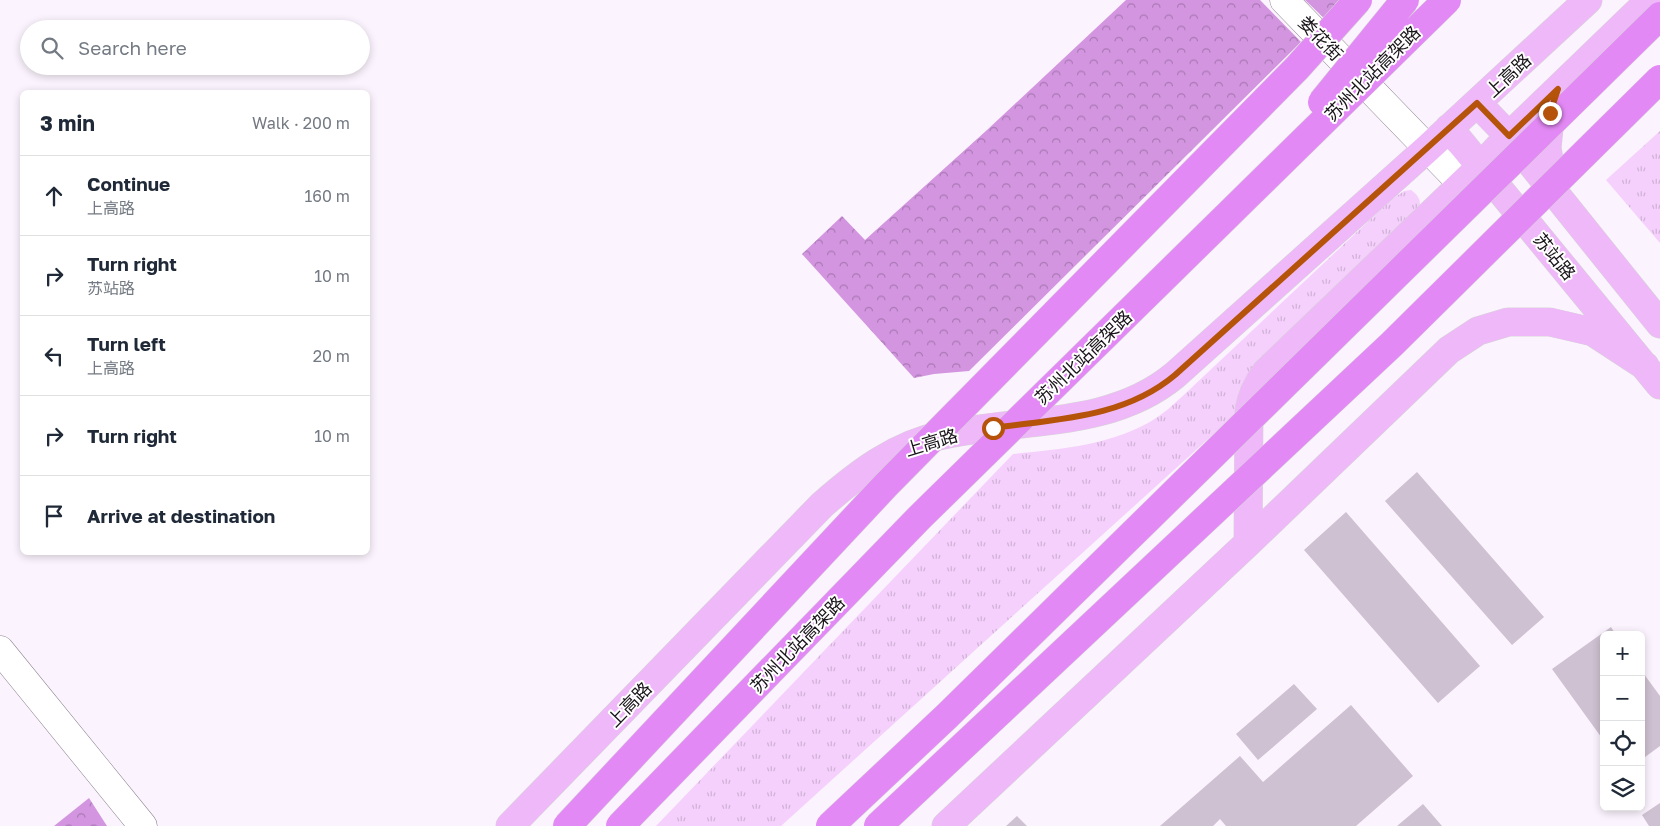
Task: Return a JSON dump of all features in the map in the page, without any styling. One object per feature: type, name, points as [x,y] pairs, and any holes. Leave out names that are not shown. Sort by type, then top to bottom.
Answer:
[{"type":"highway","points":[[567,826],[886,485],[1297,68],[1358,0]]},
{"type":"highway","points":[[1237,207],[1405,0]]},
{"type":"highway","name":"苏州北站高架路","points":[[620,826],[920,517],[1447,0]]},
{"type":"highway","points":[[830,826],[948,716],[1660,16]]},
{"type":"highway","points":[[878,826],[1392,344],[1633,108],[1660,79]]},
{"type":"main road","name":"上高路","points":[[510,826],[822,505],[846,484],[872,465],[894,453],[942,435],[1096,414],[1139,399],[1154,391],[1175,375],[1428,148],[1588,0]]},
{"type":"main road","points":[[1248,543],[1249,411],[1258,383],[1279,358],[1471,175],[1650,0]]},
{"type":"main road","points":[[1555,194],[1547,148],[1550,113],[1558,89]]},
{"type":"main road","points":[[1477,103],[1509,136],[1660,324]]},
{"type":"main road","name":"苏站路","points":[[1449,128],[1471,175],[1652,376]]},
{"type":"main road","points":[[946,826],[1248,543],[1449,350],[1478,332],[1508,322],[1550,322],[1593,332],[1652,376]]},
{"type":"street","name":"娄花街","points":[[1284,0],[1428,148],[1471,175]]},
{"type":"street","points":[[0,650],[144,826]]},
{"type":"green space","points":[[1126,0],[1260,0],[1301,42],[969,371],[914,378],[802,254],[842,216],[865,240],[987,130]]},
{"type":"green space","points":[[1305,0],[1344,0],[1326,20]]},
{"type":"green space","points":[[1660,131],[1660,243],[1606,180]]},
{"type":"green space","points":[[1411,190],[1419,198],[1419,209],[1238,412],[781,826],[656,826],[1013,454],[1099,442],[1132,431],[1153,420],[1169,409],[1392,199],[1404,191]]},
{"type":"green space","points":[[89,798],[107,826],[54,826]]},
{"type":"building","points":[[1417,472],[1544,617],[1512,645],[1385,501]]},
{"type":"building","points":[[1346,512],[1480,666],[1438,703],[1304,550]]},
{"type":"building","points":[[1611,627],[1614,631],[1605,631]]},
{"type":"building","points":[[1600,635],[1600,735],[1552,669]]},
{"type":"building","points":[[1645,675],[1660,696],[1660,746],[1645,757]]},
{"type":"building","points":[[1294,684],[1317,709],[1258,760],[1236,734]]},
{"type":"building","points":[[1351,705],[1413,776],[1356,826],[1226,826],[1220,819],[1213,826],[1160,826],[1240,756],[1263,782]]},
{"type":"building","points":[[1660,803],[1660,826],[1649,826],[1642,815]]},
{"type":"building","points":[[1423,804],[1442,826],[1397,826]]},
{"type":"building","points":[[1017,816],[1027,826],[1006,826]]},
{"type":"route","points":[[993,428],[1090,415],[1139,399],[1154,391],[1164,385],[1477,103],[1509,136],[1558,89],[1550,113]]}]
